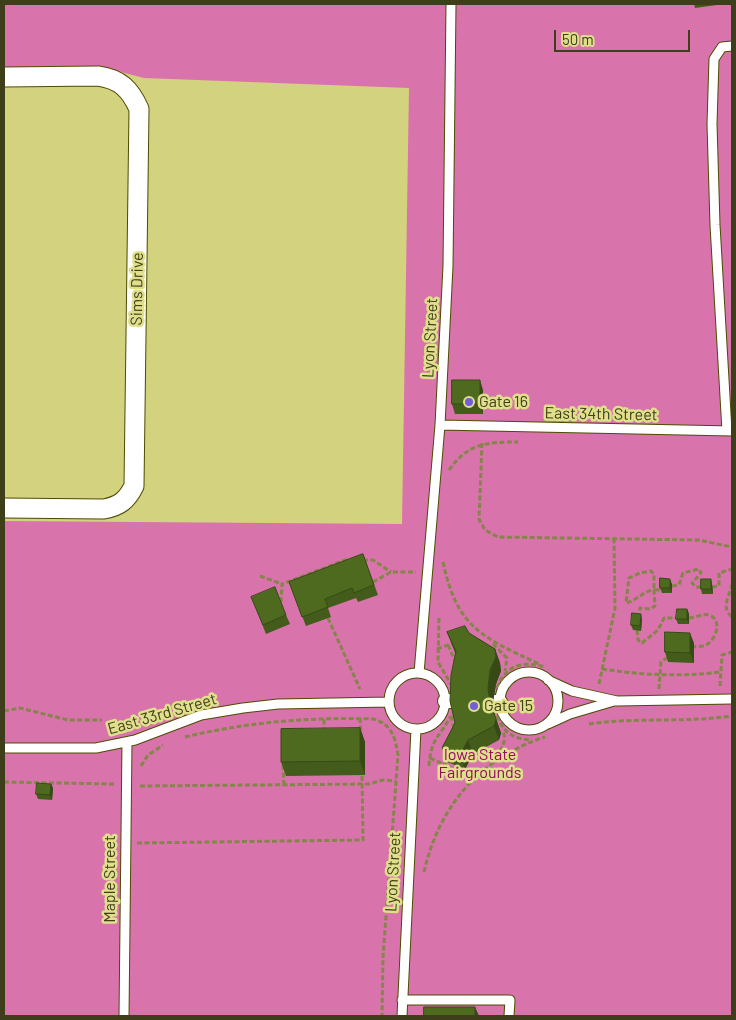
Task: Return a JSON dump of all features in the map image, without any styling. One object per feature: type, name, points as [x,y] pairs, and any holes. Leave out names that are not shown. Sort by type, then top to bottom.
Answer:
[{"type":"street","name":"Sims Drive","points":[[4,77],[98,76],[111,78],[122,83],[132,93],[139,109],[135,480],[128,498],[117,506],[104,509],[4,508]]},
{"type":"lane","name":"Lyon Street","points":[[419,673],[429,573],[440,425],[448,266],[451,4]]},
{"type":"lane","points":[[729,431],[714,225],[712,124],[714,59],[722,47],[732,46]]},
{"type":"lane","name":"East 34th Street","points":[[440,425],[729,431]]},
{"type":"lane","points":[[419,673],[428,675],[440,686],[451,701],[444,708],[436,722],[416,730],[400,724],[390,710],[388,702],[390,692],[401,678],[419,673]]},
{"type":"lane","points":[[616,701],[572,690],[533,673],[517,675],[504,686],[496,702],[506,720],[522,730],[541,728],[570,714],[616,701],[732,699]]},
{"type":"lane","points":[[541,728],[549,722],[557,706],[558,696],[548,680]]},
{"type":"lane","name":"East 33rd Street","points":[[4,748],[96,748],[127,742],[201,716],[243,708],[278,704],[388,702]]},
{"type":"lane","name":"Lyon Street","points":[[402,1016],[416,730]]},
{"type":"lane","name":"Maple Street","points":[[124,1016],[127,742]]},
{"type":"lane","points":[[402,1000],[510,1000],[510,1016]]},
{"type":"path","points":[[483,427],[479,518],[485,530],[498,537],[698,540],[732,547]]},
{"type":"path","points":[[448,478],[450,469],[458,459],[468,450],[482,444]]},
{"type":"path","points":[[599,685],[615,608],[614,539]]},
{"type":"path","points":[[373,582],[391,572],[441,573],[442,558],[454,602],[477,632],[490,641],[544,666]]},
{"type":"path","points":[[260,576],[282,584],[345,560],[372,560],[391,572]]},
{"type":"path","points":[[672,586],[682,582],[683,573],[698,569],[701,573],[692,583],[696,587],[702,588]]},
{"type":"path","points":[[712,587],[720,586],[719,573],[732,569]]},
{"type":"path","points":[[638,619],[640,608],[650,609],[655,606],[654,590],[654,574],[652,571],[633,575],[629,578],[625,601],[630,602],[646,591],[654,590],[662,590]]},
{"type":"path","points":[[281,602],[282,584]]},
{"type":"path","points":[[732,584],[726,609],[732,617]]},
{"type":"path","points":[[439,611],[438,662],[454,690],[451,701],[451,716],[456,735]]},
{"type":"path","points":[[689,618],[707,614],[712,616],[717,625],[716,635],[712,640],[707,644],[694,647]]},
{"type":"path","points":[[328,618],[360,687],[362,742]]},
{"type":"path","points":[[636,630],[638,640],[642,643],[658,630],[664,618],[679,618]]},
{"type":"path","points":[[470,635],[477,632]]},
{"type":"path","points":[[490,641],[507,658],[507,667],[503,674]]},
{"type":"path","points":[[437,649],[456,642]]},
{"type":"path","points":[[448,645],[456,668]]},
{"type":"path","points":[[720,700],[722,655],[732,652]]},
{"type":"path","points":[[659,700],[661,662],[668,657]]},
{"type":"path","points":[[602,669],[691,676],[720,672]]},
{"type":"path","points":[[450,683],[452,678]]},
{"type":"path","points":[[4,710],[20,708],[68,720],[102,720]]},
{"type":"path","points":[[429,768],[434,740],[451,716]]},
{"type":"path","points":[[585,724],[633,719],[682,721],[732,716]]},
{"type":"path","points":[[324,719],[324,735]]},
{"type":"path","points":[[176,739],[211,731],[287,721],[324,719],[360,719],[383,722],[395,738],[398,755],[383,957],[382,1016]]},
{"type":"path","points":[[285,730],[287,721]]},
{"type":"path","points":[[494,761],[503,746],[505,736],[502,727]]},
{"type":"path","points":[[423,854],[422,874],[435,838],[448,814],[464,788],[474,778],[494,761],[527,743],[548,736]]},
{"type":"path","points":[[139,772],[148,756],[170,742]]},
{"type":"path","points":[[444,764],[450,751]]},
{"type":"path","points":[[283,758],[284,785]]},
{"type":"path","points":[[430,758],[474,778]]},
{"type":"path","points":[[136,843],[363,840],[362,775]]},
{"type":"path","points":[[136,780],[136,786],[363,784],[383,780],[396,780]]},
{"type":"path","points":[[4,782],[126,784]]},
{"type":"path","points":[[136,834],[136,853]]},
{"type":"green space","name":"Iowa State Fairgrounds","points":[[4,4],[732,4],[732,1016],[4,1016],[4,521],[402,524],[409,88],[144,78],[113,70],[4,67]]},
{"type":"building","points":[[452,380],[480,380],[480,404],[452,404]]},
{"type":"building","points":[[363,554],[374,585],[354,593],[352,588],[325,599],[328,607],[302,617],[289,582]]},
{"type":"building","points":[[660,578],[670,579],[670,588],[660,588]]},
{"type":"building","points":[[701,579],[711,579],[711,589],[701,589]]},
{"type":"building","points":[[275,587],[286,615],[263,625],[251,597]]},
{"type":"building","points":[[677,609],[687,609],[687,619],[676,619]]},
{"type":"building","points":[[632,613],[641,614],[640,626],[631,625]]},
{"type":"building","name":"Gate 15","points":[[465,626],[469,633],[495,649],[496,657],[490,670],[488,688],[490,703],[496,719],[494,726],[468,740],[460,755],[442,748],[455,723],[450,701],[451,675],[456,651],[447,632]]},
{"type":"building","points":[[665,632],[690,633],[690,653],[665,652]]},
{"type":"building","points":[[360,728],[360,761],[281,762],[281,729]]},
{"type":"building","points":[[37,783],[51,784],[50,795],[36,794]]},
{"type":"building","points":[[424,1007],[475,1007],[475,1016],[424,1016]]},
{"type":"place","name":"Gate 16","points":[[469,402]]},
{"type":"place","name":"Gate 15","points":[[474,706]]}]
